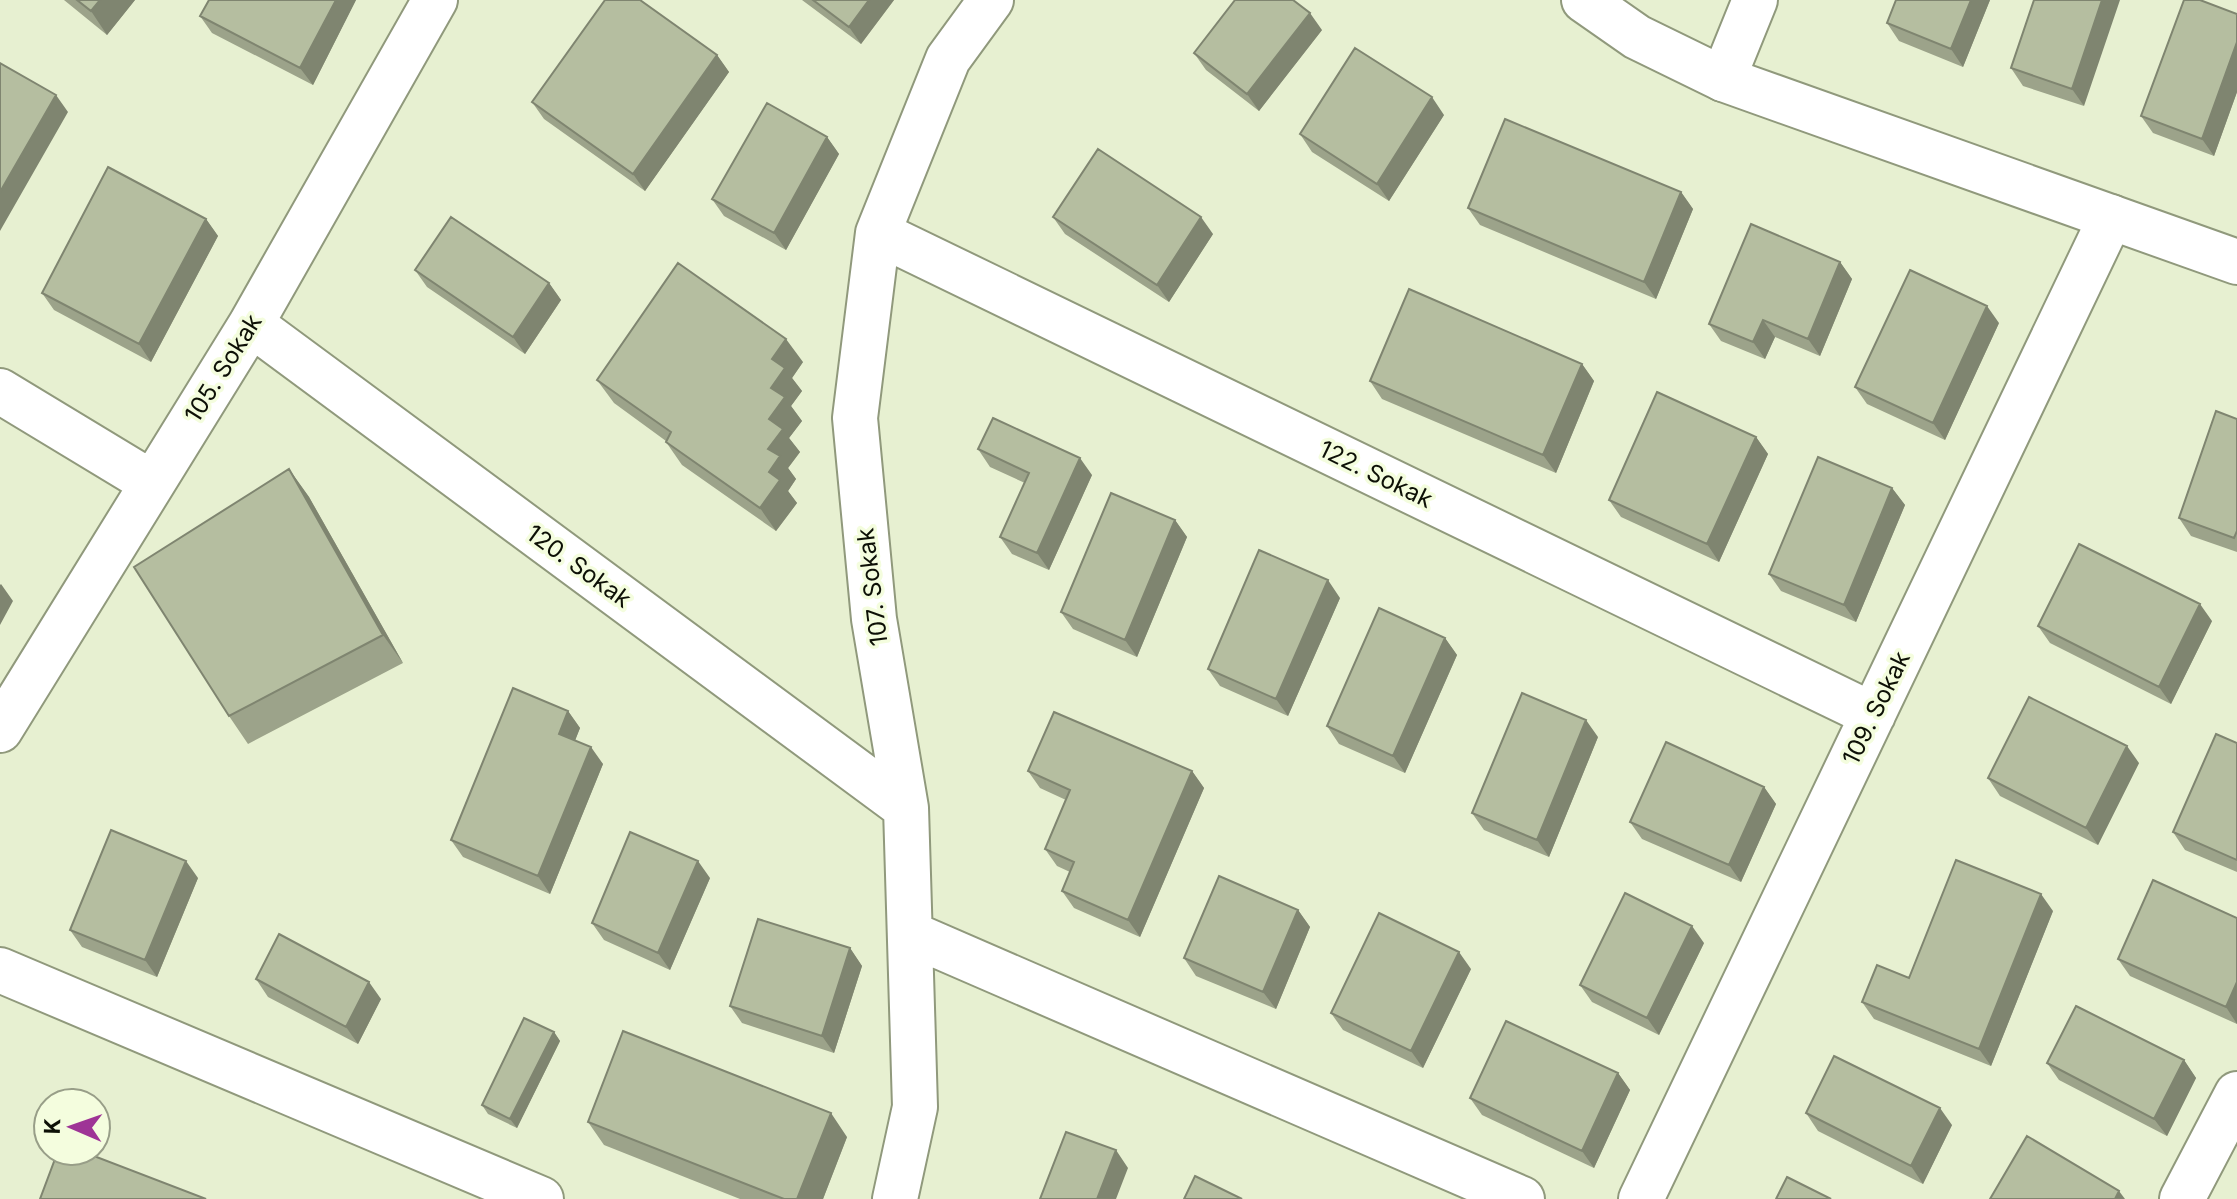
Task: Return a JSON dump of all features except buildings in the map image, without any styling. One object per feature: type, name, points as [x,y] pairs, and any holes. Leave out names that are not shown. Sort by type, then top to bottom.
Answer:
[{"type":"street","name":"105. Sokak","points":[[0,730],[251,324],[435,0]]},
{"type":"street","name":"107. Sokak","points":[[895,1199],[915,1107],[906,808],[874,619],[855,418],[878,233],[948,59],[991,0]]},
{"type":"street","points":[[1584,0],[1637,37],[1723,79],[2237,262]]},
{"type":"street","points":[[1723,79],[1755,0]]},
{"type":"street","name":"109. Sokak","points":[[1641,1199],[2111,217]]},
{"type":"street","name":"122. Sokak","points":[[878,233],[1873,715]]},
{"type":"street","name":"120. Sokak","points":[[251,324],[906,808]]},
{"type":"street","points":[[0,391],[152,483]]},
{"type":"street","points":[[911,934],[1522,1199]]},
{"type":"street","points":[[0,970],[541,1199]]},
{"type":"street","points":[[2182,1199],[2237,1094]]}]
